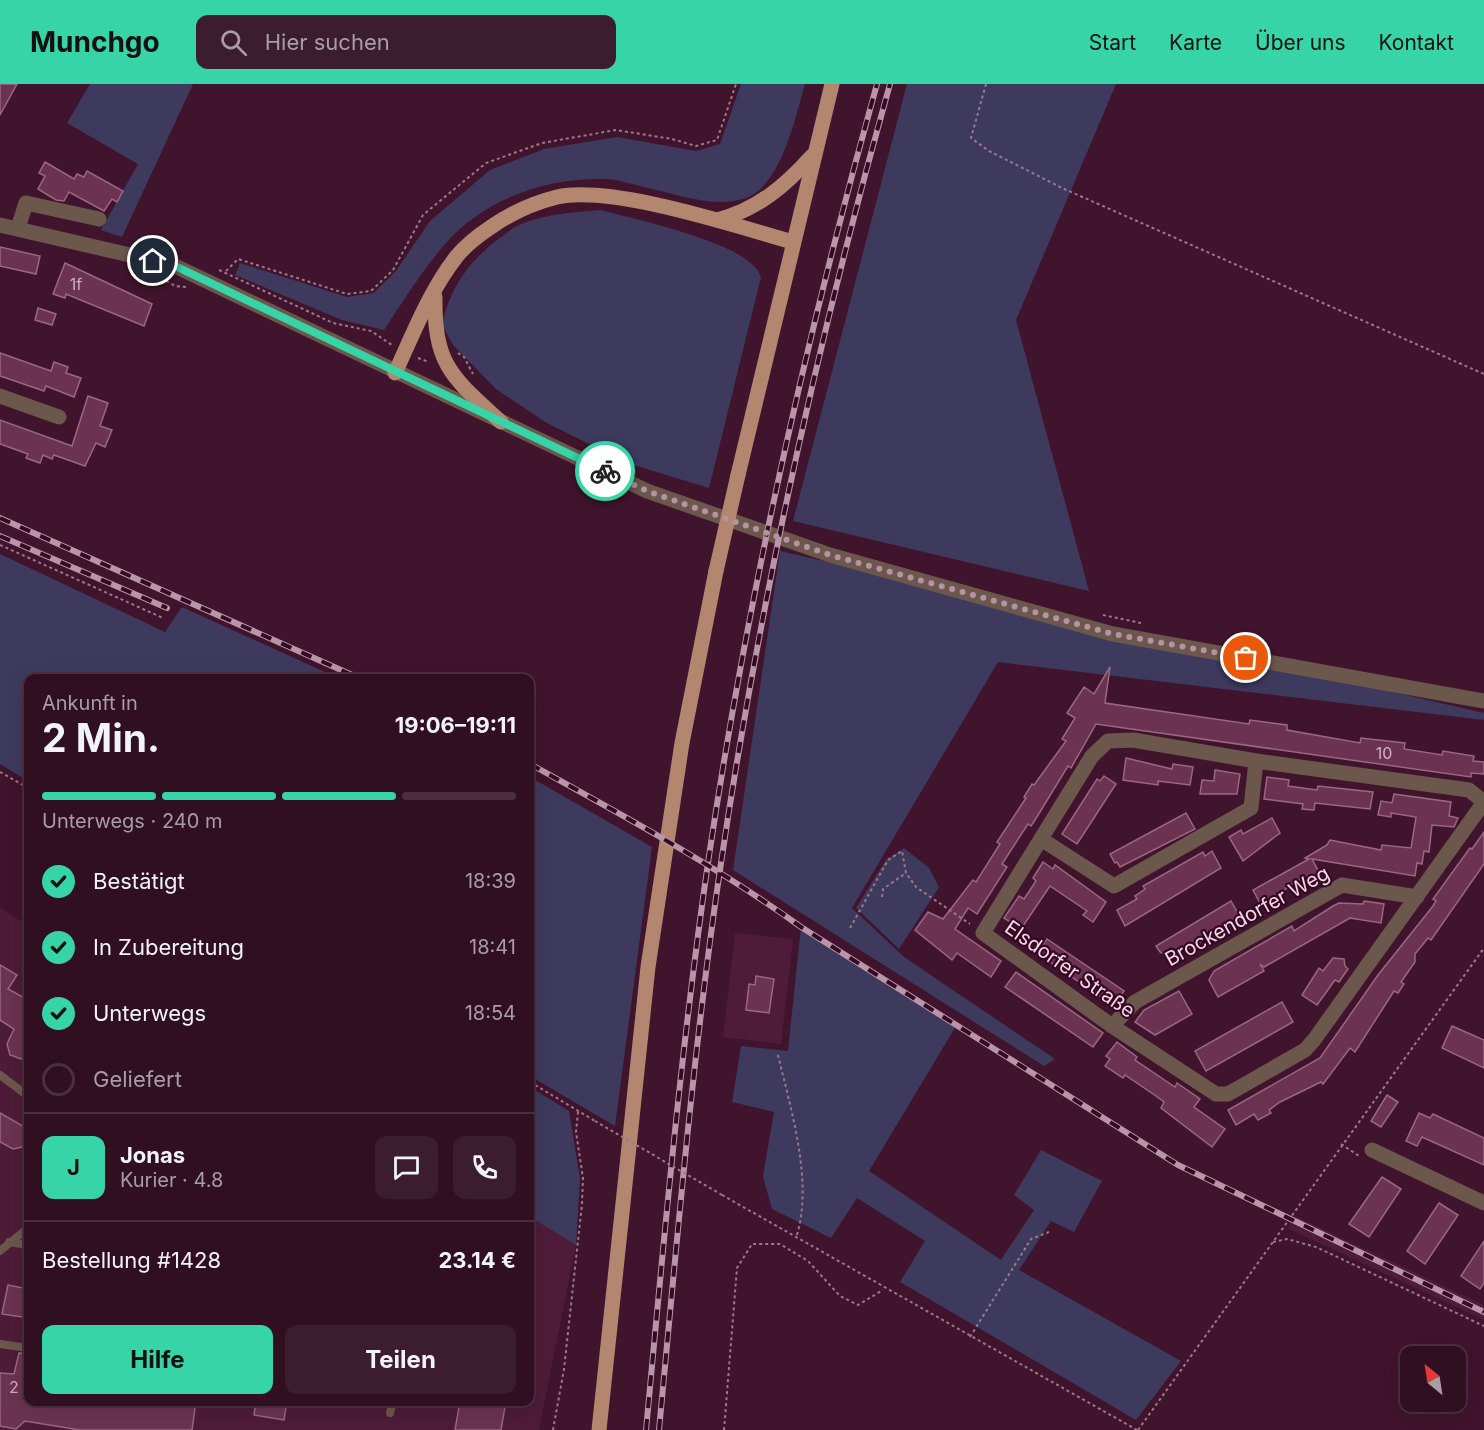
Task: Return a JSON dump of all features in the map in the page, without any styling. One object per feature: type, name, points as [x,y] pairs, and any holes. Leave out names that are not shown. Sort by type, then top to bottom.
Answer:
[{"type":"main road","points":[[599,1430],[648,967],[682,742],[716,571],[813,154],[832,84]]},
{"type":"main road","points":[[714,220],[754,207],[795,176],[813,154]]},
{"type":"main road","points":[[395,373],[457,256],[478,236],[512,213],[558,197],[603,196],[714,220],[793,242]]},
{"type":"main road","points":[[435,294],[436,338],[442,359],[468,392],[501,423]]},
{"type":"street","points":[[18,228],[26,203],[99,219]]},
{"type":"street","points":[[0,225],[173,265],[212,286],[647,491],[830,555],[1113,634],[1484,701]]},
{"type":"street","points":[[0,396],[58,417]]},
{"type":"street","name":"Elsdorfer Straße","points":[[1133,740],[1256,761],[1469,790],[1484,802],[1305,1050],[1228,1094],[1216,1094],[1112,1026],[983,933],[1092,756],[1108,741],[1133,740]]},
{"type":"street","points":[[1041,840],[1114,886],[1251,808],[1256,761]]},
{"type":"street","name":"Brockendorfer Weg","points":[[1112,1026],[1135,1002],[1342,885],[1417,897]]},
{"type":"street","points":[[1372,1150],[1484,1203]]},
{"type":"lane","points":[[0,1075],[24,1093]]},
{"type":"lane","points":[[0,1251],[24,1231]]},
{"type":"lane","points":[[9,1242],[24,1244]]},
{"type":"lane","points":[[0,1344],[24,1347]]},
{"type":"lane","points":[[390,1413],[392,1406]]},
{"type":"path","points":[[212,286],[238,259],[347,294],[371,291],[393,270],[423,215],[486,163],[542,143],[616,129],[672,139],[696,146],[717,140],[735,84]]},
{"type":"path","points":[[986,84],[971,138],[989,150],[1062,188],[1484,374]]},
{"type":"path","points":[[405,352],[428,362],[458,353],[464,357],[475,377]]},
{"type":"path","points":[[0,545],[163,618]]},
{"type":"path","points":[[1101,614],[1146,624]]},
{"type":"path","points":[[0,772],[24,786]]},
{"type":"path","points":[[850,928],[888,860],[902,851],[906,873],[916,887],[983,933]]},
{"type":"path","points":[[882,897],[883,889],[906,873]]},
{"type":"path","points":[[534,1084],[884,1289],[1138,1430],[1341,1144],[1484,948]]},
{"type":"path","points":[[778,1055],[798,1147],[803,1206],[796,1238]]},
{"type":"path","points":[[553,1430],[565,1359],[582,1204],[583,1178],[576,1132],[578,1112]]},
{"type":"path","points":[[1341,1144],[1359,1156],[1372,1150]]},
{"type":"path","points":[[970,1337],[1031,1239],[1049,1232]]},
{"type":"path","points":[[1273,1242],[1287,1239],[1316,1247],[1484,1326]]},
{"type":"path","points":[[724,1430],[737,1268],[752,1244],[780,1244],[808,1262],[840,1296],[858,1305],[884,1289]]},
{"type":"shaded area","points":[[90,84],[193,84],[122,237],[101,230],[138,164],[67,123]]},
{"type":"shaded area","points":[[741,84],[805,84],[792,131],[778,165],[758,191],[746,198],[721,202],[708,201],[604,179],[560,182],[517,194],[478,215],[460,228],[421,275],[384,330],[342,320],[235,275],[240,263],[347,297],[374,293],[396,271],[430,221],[490,170],[544,149],[617,137],[696,151],[720,144]]},
{"type":"shaded area","points":[[907,84],[1116,84],[1016,320],[1089,591],[793,521]]},
{"type":"shaded area","points":[[601,210],[715,243],[753,265],[761,277],[709,488],[627,463],[545,422],[496,389],[453,345],[442,325],[450,299],[462,276],[479,256],[511,229],[549,216]]},
{"type":"shaded area","points":[[780,551],[1484,713],[1484,720],[998,662],[852,908],[904,957],[1055,1059],[1044,1066],[733,870]]},
{"type":"shaded area","points":[[0,554],[165,632],[182,607],[329,674],[24,674],[24,779],[0,764]]},
{"type":"shaded area","points":[[534,779],[652,847],[615,1126],[534,1078]]},
{"type":"shaded area","points":[[904,848],[929,868],[939,887],[899,949],[856,908],[886,860]]},
{"type":"shaded area","points":[[0,908],[24,923],[24,1406],[534,1406],[534,1219],[576,1245],[539,1430],[0,1430]]},
{"type":"shaded area","points":[[801,927],[956,1026],[869,1171],[1001,1260],[1034,1210],[1014,1195],[1041,1150],[1102,1181],[1074,1232],[1051,1221],[1019,1270],[1181,1361],[1136,1420],[900,1282],[925,1241],[857,1198],[831,1238],[772,1209],[763,1176],[774,1112],[732,1102],[741,1046],[788,1051]]},
{"type":"shaded area","points":[[735,933],[793,939],[781,1044],[723,1037]]},
{"type":"shaded area","points":[[534,1089],[569,1111],[580,1178],[576,1245],[534,1219]]},
{"type":"shaded area","points":[[1297,1217],[1484,1305],[1484,1320],[1287,1228]]},
{"type":"building","points":[[0,84],[17,84],[0,115]]},
{"type":"building","points":[[45,162],[74,179],[77,174],[84,177],[87,171],[123,191],[117,202],[112,199],[104,211],[69,192],[64,201],[56,200],[38,189],[45,176],[39,173]]},
{"type":"building","points":[[0,247],[40,256],[36,274],[0,266]]},
{"type":"building","points":[[65,263],[152,304],[144,326],[66,294],[65,298],[53,294]]},
{"type":"building","points":[[38,308],[56,314],[52,325],[35,320]]},
{"type":"building","points":[[0,353],[51,371],[54,362],[68,367],[66,373],[81,378],[74,397],[46,386],[44,391],[0,376]]},
{"type":"building","points":[[88,396],[108,403],[100,426],[112,430],[105,447],[96,443],[85,466],[54,455],[52,459],[43,455],[40,463],[26,458],[28,454],[0,444],[0,420],[72,446]]},
{"type":"building","points":[[1110,667],[1105,703],[1249,724],[1250,720],[1287,725],[1287,730],[1360,743],[1361,738],[1405,743],[1404,749],[1442,755],[1443,751],[1474,756],[1473,761],[1484,762],[1484,774],[1471,773],[1471,777],[1096,724],[1071,768],[1068,766],[1031,826],[1028,824],[1002,864],[1007,867],[977,914],[968,908],[955,929],[1001,961],[991,977],[957,953],[952,960],[915,930],[928,912],[943,919],[973,880],[976,882],[1000,844],[997,842],[1026,798],[1024,797],[1032,784],[1034,785],[1066,741],[1062,739],[1075,718],[1067,713],[1084,687],[1094,694]]},
{"type":"building","points":[[1126,758],[1172,769],[1173,764],[1193,767],[1190,785],[1158,781],[1158,785],[1123,780]]},
{"type":"building","points":[[1215,770],[1240,774],[1237,794],[1200,794],[1202,780],[1214,781]]},
{"type":"building","points":[[1104,776],[1116,784],[1077,844],[1062,834],[1097,779],[1100,781]]},
{"type":"building","points":[[1267,777],[1289,780],[1288,786],[1317,790],[1318,786],[1373,792],[1370,809],[1315,803],[1314,810],[1302,809],[1303,804],[1264,799]]},
{"type":"building","points":[[1394,794],[1451,802],[1449,816],[1458,818],[1454,827],[1432,825],[1429,852],[1424,851],[1422,864],[1417,863],[1415,876],[1312,859],[1320,874],[1304,883],[1301,879],[1261,905],[1253,890],[1309,859],[1305,858],[1327,845],[1330,840],[1381,850],[1382,845],[1411,848],[1416,817],[1391,813],[1391,817],[1378,815],[1381,801],[1392,803]]},
{"type":"building","points":[[1186,813],[1195,829],[1120,867],[1117,862],[1115,863],[1110,854]]},
{"type":"building","points":[[1272,818],[1280,833],[1243,861],[1229,837],[1241,830],[1243,834]]},
{"type":"building","points":[[1484,832],[1484,864],[1431,940],[1428,938],[1415,954],[1415,962],[1401,982],[1404,984],[1398,993],[1394,991],[1355,1052],[1350,1048],[1323,1084],[1321,1082],[1280,1102],[1269,1110],[1271,1113],[1258,1120],[1254,1114],[1236,1125],[1228,1110],[1320,1058],[1378,975],[1433,906],[1436,901],[1433,899]]},
{"type":"building","points":[[1212,851],[1221,868],[1125,926],[1117,910],[1137,899],[1135,896],[1145,889],[1143,886],[1203,852],[1205,856]]},
{"type":"building","points":[[1043,862],[1053,869],[1055,865],[1106,902],[1093,922],[1083,915],[1087,911],[1050,886],[1021,929],[1004,918],[1019,896],[1024,899],[1036,881],[1033,878]]},
{"type":"building","points":[[1231,901],[1241,919],[1186,950],[1184,946],[1167,956],[1156,946]]},
{"type":"building","points":[[1364,901],[1384,904],[1381,923],[1350,918],[1264,967],[1260,964],[1264,971],[1218,997],[1209,980],[1214,971],[1292,926],[1294,931],[1339,903],[1363,904]]},
{"type":"building","points":[[1047,939],[1124,991],[1114,1006],[1037,953]]},
{"type":"building","points":[[1333,958],[1344,959],[1348,969],[1339,982],[1335,980],[1317,1005],[1302,995],[1319,968],[1323,971]]},
{"type":"building","points":[[0,965],[17,975],[8,989],[24,998],[24,1060],[10,1055],[7,1044],[14,1029],[0,1020]]},
{"type":"building","points":[[1016,972],[1103,1033],[1093,1047],[1005,987]]},
{"type":"building","points":[[756,976],[774,979],[769,1013],[746,1010],[749,984],[755,985]]},
{"type":"building","points":[[1179,991],[1192,1014],[1155,1035],[1135,1022],[1144,1010]]},
{"type":"building","points":[[1282,1002],[1293,1022],[1206,1071],[1195,1051]]},
{"type":"building","points":[[1452,1026],[1484,1040],[1484,1068],[1442,1048]]},
{"type":"building","points":[[1117,1042],[1137,1057],[1135,1060],[1175,1087],[1177,1083],[1200,1099],[1194,1107],[1225,1129],[1212,1147],[1161,1108],[1164,1102],[1125,1075],[1123,1078],[1105,1066],[1110,1059],[1106,1056]]},
{"type":"building","points":[[1387,1095],[1398,1102],[1381,1127],[1371,1121]]},
{"type":"building","points":[[0,1113],[24,1127],[24,1141],[22,1147],[13,1149],[0,1142]]},
{"type":"building","points":[[1419,1113],[1430,1118],[1433,1114],[1484,1138],[1484,1165],[1422,1137],[1417,1146],[1406,1141]]},
{"type":"building","points":[[1382,1177],[1401,1189],[1369,1237],[1349,1224]]},
{"type":"building","points":[[1439,1203],[1458,1215],[1425,1264],[1407,1251]]},
{"type":"building","points":[[1484,1241],[1484,1283],[1480,1289],[1461,1276]]},
{"type":"building","points":[[8,1285],[24,1288],[24,1317],[2,1314]]},
{"type":"building","points":[[19,1353],[24,1354],[24,1406],[195,1406],[192,1430],[80,1430],[25,1421],[16,1429],[0,1426],[0,1373],[14,1374]]},
{"type":"building","points":[[255,1406],[286,1406],[284,1420],[254,1415]]},
{"type":"building","points":[[459,1406],[505,1406],[501,1430],[455,1430]]},
{"type":"railway","points":[[646,1430],[690,999],[725,758],[781,467],[826,275],[877,84]]},
{"type":"railway","points":[[659,1430],[702,1004],[737,765],[754,666],[793,471],[839,277],[890,84]]},
{"type":"railway","points":[[0,518],[350,674]]},
{"type":"railway","points":[[0,536],[167,608]]},
{"type":"railway","points":[[534,766],[702,862],[1178,1165],[1484,1312]]},
{"type":"way so far","points":[[605,471],[647,491],[830,555],[1113,634],[1246,658]]},
{"type":"route","points":[[153,261],[173,265],[212,286],[605,471]]}]
